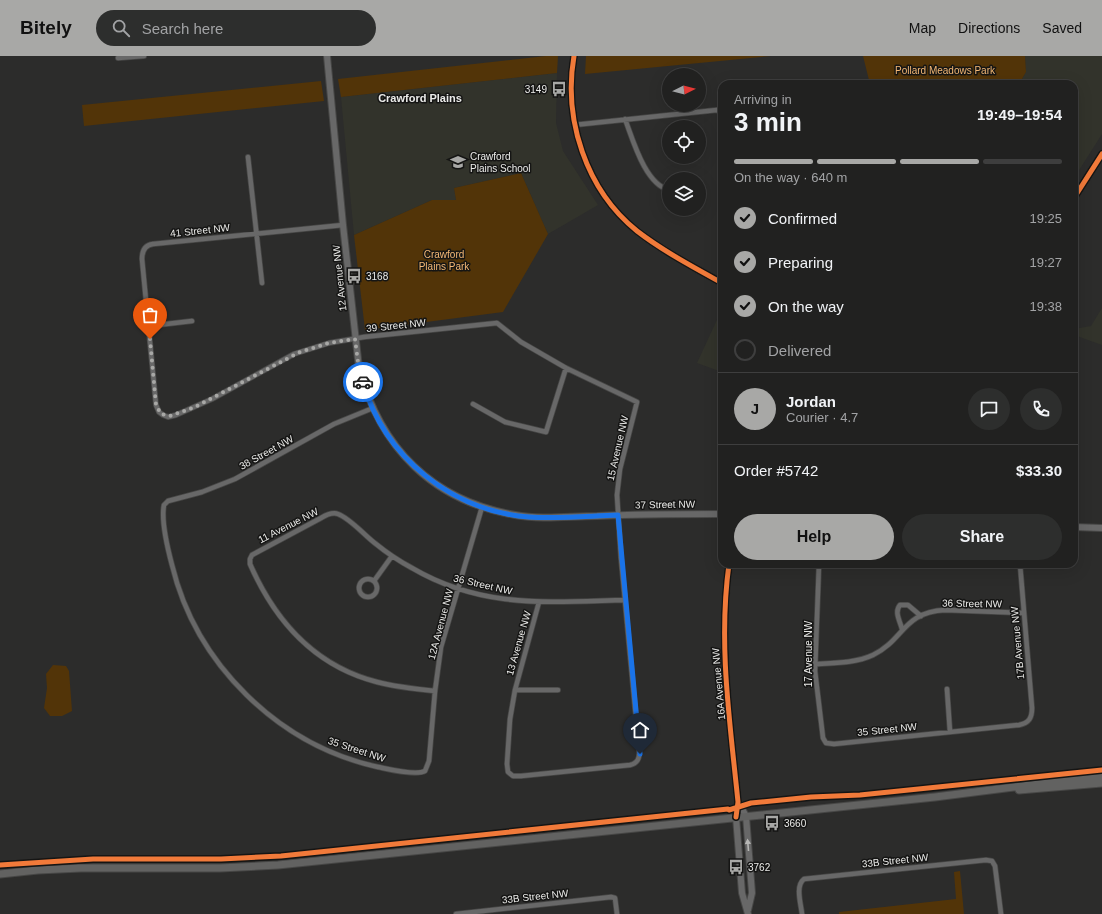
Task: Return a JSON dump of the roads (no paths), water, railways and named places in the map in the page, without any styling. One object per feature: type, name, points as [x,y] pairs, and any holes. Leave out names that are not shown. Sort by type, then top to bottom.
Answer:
[{"type":"main road","points":[[935,797],[1102,776]]},
{"type":"main road","points":[[0,874],[81,868],[220,868],[278,865],[935,797],[1102,783]]},
{"type":"street","points":[[118,58],[144,56]]},
{"type":"street","name":"12 Avenue NW","points":[[327,56],[343,225],[359,368],[368,396],[382,425],[393,442],[407,459],[426,477]]},
{"type":"street","points":[[574,56],[571,91],[574,125],[581,148],[603,193],[622,216],[647,238],[718,281]]},
{"type":"street","points":[[574,125],[718,111]]},
{"type":"street","points":[[625,119],[643,166],[662,187]]},
{"type":"street","points":[[1078,192],[1102,154]]},
{"type":"street","points":[[248,158],[262,283]]},
{"type":"street","name":"41 Street NW","points":[[149,326],[142,259],[145,247],[150,244],[343,225]]},
{"type":"street","points":[[149,326],[192,321]]},
{"type":"street","name":"39 Street NW","points":[[149,326],[156,405],[161,414],[170,416],[195,407],[300,352],[329,343],[497,323],[521,342],[566,368],[637,402]]},
{"type":"street","points":[[473,404],[505,422],[546,432],[566,368]]},
{"type":"street","name":"15 Avenue NW","points":[[511,774],[521,776],[630,765],[638,760],[640,750],[625,600],[617,495],[618,477],[637,402]]},
{"type":"street","name":"38 Street NW","points":[[165,503],[170,500],[202,492],[235,479],[334,424],[373,408]]},
{"type":"street","name":"37 Street NW","points":[[426,477],[447,491],[482,507],[530,517],[718,514]]},
{"type":"street","name":"35 Street NW","points":[[165,503],[164,511],[168,547],[175,576],[186,606],[198,632],[218,662],[236,684],[266,713],[309,741],[336,754],[370,765],[420,773],[425,771]]},
{"type":"street","name":"12A Avenue NW","points":[[425,771],[429,761],[435,691],[441,647],[482,507]]},
{"type":"street","name":"36 Street NW","points":[[337,513],[346,518],[392,556],[421,573],[458,588],[502,599],[539,602],[625,600]]},
{"type":"street","name":"11 Avenue NW","points":[[337,513],[321,518],[256,551],[250,559],[250,564],[254,575],[274,610],[297,637],[318,654],[342,668],[369,680],[399,687],[435,691]]},
{"type":"street","points":[[1078,527],[1102,528]]},
{"type":"street","points":[[374,581],[392,556]]},
{"type":"street","name":"16A Avenue NW","points":[[729,568],[724,622],[724,653],[738,802],[736,817],[742,893],[748,913]]},
{"type":"street","name":"17 Avenue NW","points":[[819,568],[815,664],[822,734],[826,743]]},
{"type":"street","name":"17B Avenue NW","points":[[1020,568],[1032,708],[1032,715],[1029,720]]},
{"type":"street","points":[[368,579],[374,581],[377,589],[375,595],[366,597],[361,594],[359,588],[363,580],[368,579]]},
{"type":"street","name":"13 Avenue NW","points":[[511,774],[508,770],[507,764],[510,719],[515,690],[539,602]]},
{"type":"street","points":[[902,629],[897,612],[900,605],[908,606],[921,616]]},
{"type":"street","name":"36 Street NW","points":[[815,664],[850,661],[873,654],[889,644],[912,620],[935,611],[945,610],[1024,613]]},
{"type":"street","points":[[947,689],[950,732]]},
{"type":"street","name":"13 Avenue NW","points":[[515,690],[558,690]]},
{"type":"street","name":"35 Street NW","points":[[826,743],[834,744],[1019,725],[1029,720]]},
{"type":"street","name":"16A Avenue NW","points":[[738,802],[746,816],[752,893],[748,913]]},
{"type":"street","name":"33B Street NW","points":[[802,914],[799,888],[801,881],[807,878],[986,860],[992,862],[996,869],[1001,914]]},
{"type":"street","name":"33B Street NW","points":[[456,914],[611,896],[615,898],[618,914]]},
{"type":"place","name":"3149","points":[[559,89]]},
{"type":"place","name":"Crawford Plains School","points":[[458,162]]},
{"type":"place","name":"3168","points":[[354,276]]},
{"type":"place","name":"3660","points":[[772,823]]},
{"type":"place","name":"3762","points":[[736,867]]},
{"type":"district","name":"Crawford Plains","points":[[420,98]]},
{"type":"park label","name":"Pollard Meadows Park","points":[[945,70]]},
{"type":"park label","name":"Crawford Plains Park","points":[[444,260]]}]
